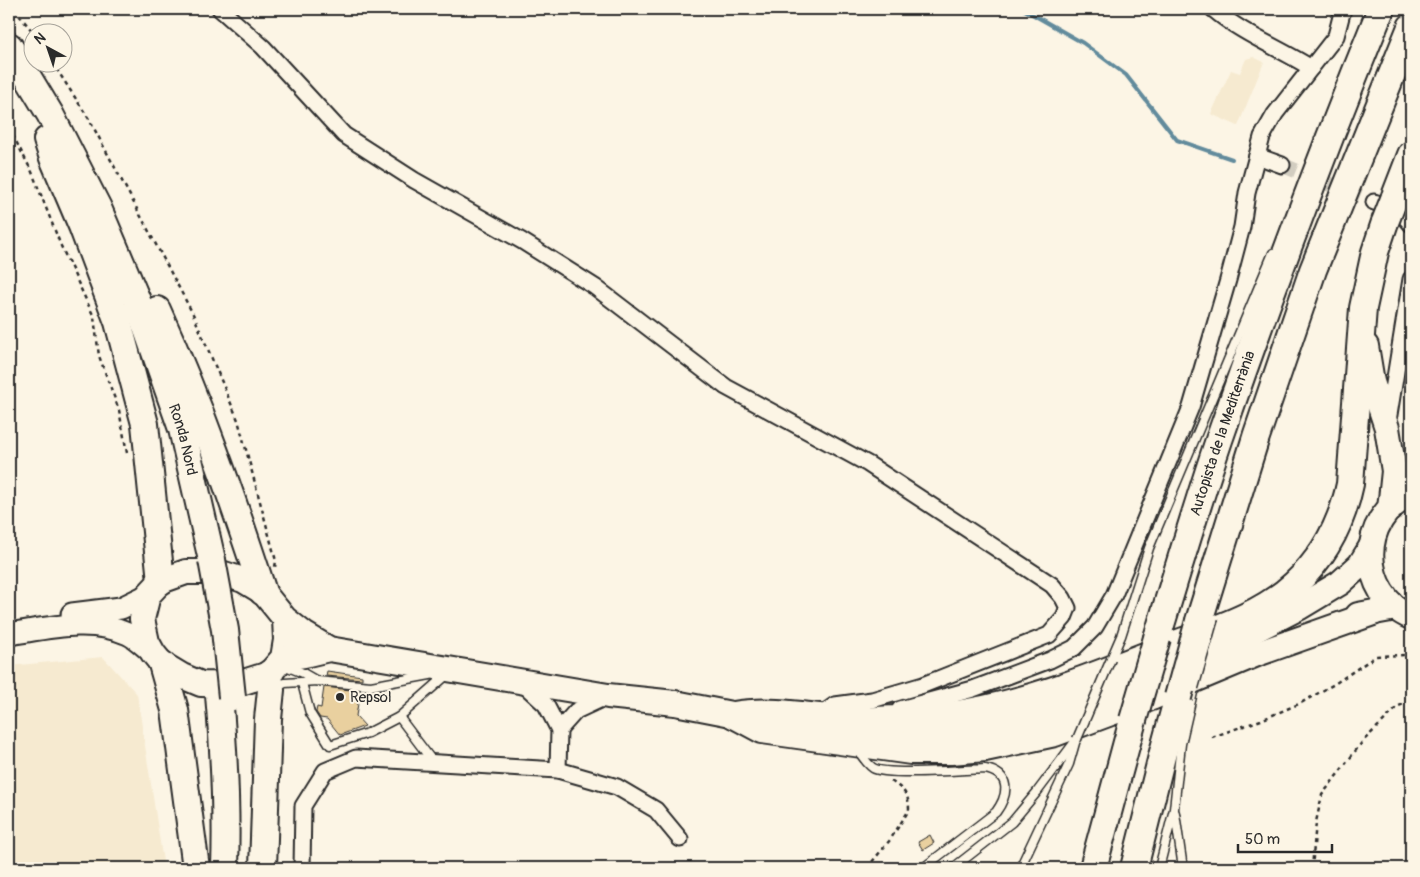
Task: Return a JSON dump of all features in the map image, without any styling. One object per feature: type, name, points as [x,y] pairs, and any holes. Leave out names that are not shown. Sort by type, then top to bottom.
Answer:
[{"type":"highway","name":"Autopista de la Mediterrània","points":[[1093,868],[1157,638],[1219,441],[1309,191],[1381,9]]},
{"type":"highway","points":[[1134,868],[1210,616],[1256,437],[1314,270],[1411,27]]},
{"type":"highway","name":"Ronda Nord","points":[[9,46],[46,118],[98,208],[136,298],[182,429],[205,560],[225,630],[225,868]]},
{"type":"highway","name":"Ronda Nord","points":[[9,68],[46,118]]},
{"type":"highway","points":[[46,118],[53,158],[82,226],[118,322],[145,424],[155,588]]},
{"type":"highway","points":[[46,118],[82,152],[179,359],[227,481],[263,592]]},
{"type":"highway","points":[[734,715],[754,712],[859,721],[944,716],[1010,704],[1079,682],[1240,619],[1270,602],[1294,585],[1316,562],[1336,531],[1346,506],[1350,484],[1362,324],[1368,282],[1385,208],[1411,155]]},
{"type":"highway","points":[[158,659],[175,710],[196,868]]},
{"type":"highway","points":[[263,868],[268,719],[275,671]]},
{"type":"highway","name":"Ronda Nord","points":[[225,696],[238,756],[240,868]]},
{"type":"main road","points":[[1362,324],[1372,382],[1387,428],[1394,471],[1390,510]]},
{"type":"main road","points":[[329,649],[304,655],[275,671],[234,685],[201,684],[182,676],[158,659],[147,642],[142,619],[155,588],[186,572],[218,572],[242,580],[263,592],[285,619],[304,634],[329,649],[608,696],[675,703],[734,715],[859,732],[970,731],[1056,712],[1155,676],[1220,648],[1300,607],[1340,583],[1360,565],[1371,547],[1378,527],[1390,510],[1411,496]]},
{"type":"main road","points":[[1371,547],[1371,564],[1375,581],[1393,613]]},
{"type":"main road","points":[[1220,648],[1320,620],[1393,613]]},
{"type":"main road","points":[[734,715],[762,731],[911,752],[951,752],[985,749],[1055,734],[1154,697],[1257,654],[1393,613]]},
{"type":"main road","points":[[275,671],[286,640],[285,619]]},
{"type":"street","points":[[220,9],[263,47],[344,135],[414,180],[522,241],[595,286],[726,387],[868,464],[1052,585],[1063,598],[1068,608],[1064,618],[1050,635],[923,685],[872,700],[835,705],[825,712]]},
{"type":"street","points":[[1213,9],[1228,22],[1311,68]]},
{"type":"street","points":[[675,703],[753,702],[825,712],[868,714],[910,707],[973,689],[1050,660],[1074,648],[1095,627],[1114,595],[1191,407],[1228,280],[1262,137],[1275,114],[1336,36],[1344,9]]},
{"type":"street","points":[[1257,156],[1282,164]]},
{"type":"street","points":[[1385,208],[1394,209],[1411,224]]},
{"type":"street","points":[[1387,428],[1411,280]]},
{"type":"street","points":[[9,623],[121,608],[155,588]]},
{"type":"street","points":[[9,634],[61,626],[103,625],[130,634],[158,659]]},
{"type":"street","points":[[519,681],[546,705],[559,730],[558,770]]},
{"type":"street","points":[[559,730],[576,711],[608,696]]},
{"type":"street","points":[[302,868],[303,806],[326,771],[356,758],[558,770],[617,787],[656,810],[680,839]]},
{"type":"lane","points":[[1286,228],[1309,191]]},
{"type":"lane","points":[[1020,868],[1070,764],[1077,739],[1122,636],[1148,548],[1277,242]]},
{"type":"lane","points":[[1290,364],[1292,331]]},
{"type":"lane","points":[[275,671],[303,673],[317,681]]},
{"type":"lane","points":[[275,671],[285,683],[302,684],[317,681],[371,686],[452,671]]},
{"type":"lane","points":[[302,684],[310,712],[330,745],[368,734],[399,717],[452,671]]},
{"type":"lane","points":[[1159,868],[1174,809],[1186,693]]},
{"type":"lane","points":[[399,717],[434,763]]},
{"type":"lane","points":[[954,868],[1012,822],[1077,739]]},
{"type":"lane","points":[[855,744],[866,762],[874,769],[922,772],[985,769],[996,772],[1004,781],[1006,792],[1004,800],[996,812],[923,868]]},
{"type":"lane","points":[[1174,809],[1183,868]]},
{"type":"path","points":[[14,9],[25,22]]},
{"type":"path","points":[[9,128],[32,172],[61,246],[94,317],[99,356],[119,410],[128,454]]},
{"type":"path","points":[[1212,737],[1261,720],[1301,703],[1336,683],[1376,656],[1405,655],[1411,659]]},
{"type":"path","points":[[1312,868],[1316,822],[1322,795],[1363,741],[1399,706],[1411,701]]},
{"type":"path","points":[[867,868],[890,840],[909,810],[907,795],[903,788],[874,769]]},
{"type":"shaded area","points":[[1253,57],[1264,62],[1238,126],[1211,114],[1231,70],[1240,73],[1246,59]]},
{"type":"shaded area","points":[[103,657],[137,694],[164,868],[9,868],[9,666]]},
{"type":"building","points":[[327,671],[362,676],[362,679],[326,676]]},
{"type":"building","points":[[324,687],[360,691],[356,716],[365,726],[340,735],[327,719],[320,718],[316,712],[317,707],[321,708]]},
{"type":"building","points":[[930,835],[934,843],[923,850],[918,842]]},
{"type":"waterway","points":[[1023,9],[1083,43],[1126,75],[1177,140],[1232,159]]},
{"type":"tunnel","points":[[1282,165],[1374,202]]},
{"type":"place","name":"Repsol","points":[[340,697]]}]
